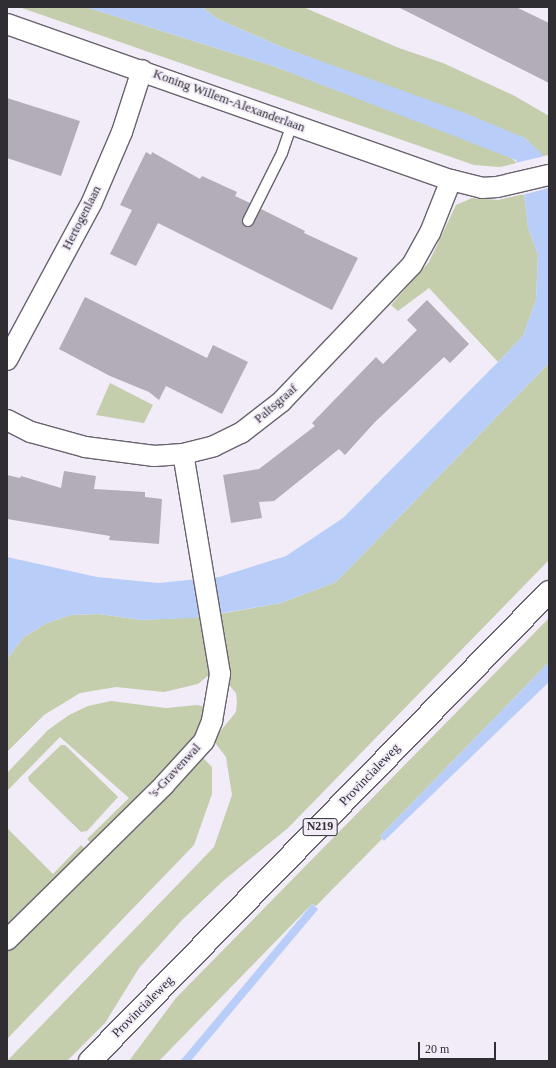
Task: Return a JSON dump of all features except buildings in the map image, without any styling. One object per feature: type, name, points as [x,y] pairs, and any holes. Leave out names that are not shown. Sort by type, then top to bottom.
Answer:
[{"type":"main road","name":"Provincialeweg","points":[[90,1061],[549,592]]},
{"type":"street","name":"Koning Willem-Alexanderlaan","points":[[7,24],[142,70],[451,180],[482,188],[514,185],[549,175]]},
{"type":"street","name":"Hertogenlaan","points":[[7,360],[92,202],[122,132],[142,70]]},
{"type":"street","name":"Paltsgraaf","points":[[7,420],[31,432],[84,447],[154,456],[183,454],[214,446],[241,433],[282,402],[412,265],[430,233],[451,180]]},
{"type":"street","name":"'s-Gravenwal","points":[[7,940],[164,784],[204,741],[212,721],[218,696],[220,674],[183,454]]},
{"type":"lane","points":[[248,221],[282,153],[292,124]]},
{"type":"green space","points":[[19,7],[86,7],[276,67],[509,156],[517,163],[500,167],[474,165]]},
{"type":"green space","points":[[202,7],[303,7],[399,48],[443,63],[513,95],[549,116],[549,155],[543,156],[525,138],[282,47],[218,19]]},
{"type":"green space","points":[[524,194],[528,227],[538,255],[536,300],[523,336],[498,362],[429,288],[398,311],[391,305],[429,262],[456,205],[472,198],[498,200]]},
{"type":"green space","points":[[549,363],[549,560],[288,828],[223,881],[182,920],[139,968],[105,1023],[67,1061],[7,1061],[214,847],[232,795],[226,757],[213,740],[236,712],[237,702],[236,693],[228,684],[219,614],[281,603],[336,582]]},
{"type":"green space","points":[[110,383],[153,405],[144,423],[96,415]]},
{"type":"green space","points":[[99,614],[141,620],[201,617],[209,675],[198,684],[164,692],[116,687],[80,693],[44,715],[7,752],[7,659],[24,637],[47,623],[71,615]]},
{"type":"green space","points":[[549,618],[549,662],[380,836],[382,839],[316,906],[312,904],[159,1061],[129,1061],[176,998]]},
{"type":"green space","points":[[111,701],[166,708],[197,705],[206,707],[198,736],[93,845],[87,839],[129,798],[60,737],[7,791],[7,773],[48,730],[69,715],[88,706]]},
{"type":"green space","points":[[61,745],[65,745],[118,797],[87,831],[81,832],[29,781],[28,777]]},
{"type":"green space","points":[[200,755],[212,767],[212,794],[194,845],[7,1039],[7,952]]},
{"type":"green space","points":[[7,828],[53,874],[81,845],[86,850],[7,930]]},
{"type":"water","points":[[86,7],[202,7],[218,19],[282,47],[470,115],[525,138],[543,155],[549,178],[549,363],[336,582],[281,603],[194,618],[141,620],[99,614],[71,615],[47,623],[24,637],[7,659],[7,557],[97,577],[158,583],[219,577],[286,556],[343,518],[498,362],[523,336],[536,300],[538,255],[528,227],[524,194],[516,160],[276,67]]},
{"type":"water","points":[[549,662],[549,682],[384,841],[380,836]]},
{"type":"water","points":[[312,904],[318,909],[191,1061],[180,1061]]},
{"type":"pier","points":[[545,156],[549,170],[549,188],[522,195],[515,163]]}]
